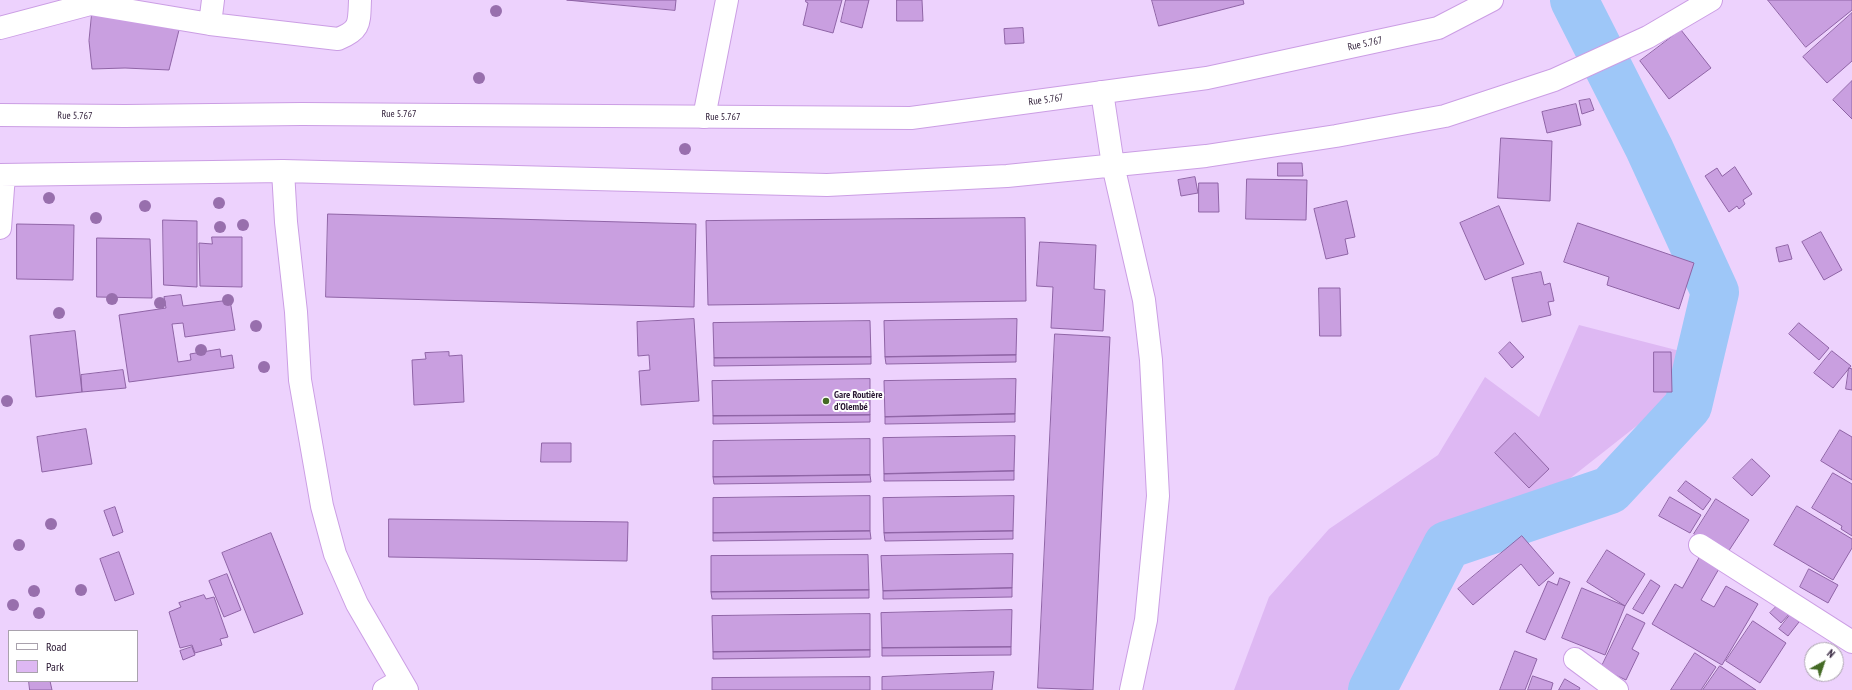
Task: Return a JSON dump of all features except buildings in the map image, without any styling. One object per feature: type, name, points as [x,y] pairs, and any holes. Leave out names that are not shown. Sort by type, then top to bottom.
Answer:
[{"type":"main road","points":[[210,24],[213,0]]},
{"type":"main road","points":[[0,28],[90,2],[210,24],[338,39],[350,34],[358,26],[360,0]]},
{"type":"main road","points":[[704,116],[727,0]]},
{"type":"main road","name":"Rue 5.767","points":[[0,115],[125,116],[302,114],[911,118],[1207,78],[1438,28],[1492,0]]},
{"type":"main road","points":[[0,228],[2,175],[283,171],[827,185],[1007,176],[1214,155],[1336,136],[1445,116],[1554,80],[1648,37],[1712,0]]},
{"type":"main road","points":[[1102,92],[1113,165],[1144,300],[1151,360],[1158,496],[1146,620],[1131,690]]},
{"type":"main road","points":[[283,171],[286,222],[296,312],[300,380],[322,506],[335,554],[397,687]]},
{"type":"main road","points":[[1700,545],[1852,642]]},
{"type":"main road","points":[[1576,659],[1616,690]]},
{"type":"green space","points":[[1579,325],[1719,361],[1398,614],[1373,690],[1234,690],[1269,597],[1329,529],[1438,455],[1485,377],[1539,417]]},
{"type":"waterway","points":[[1372,690],[1447,545],[1610,490],[1688,406],[1715,292],[1649,148],[1574,0]]},
{"type":"place","name":"Gare Routière d'Olembé","points":[[826,401]]}]
